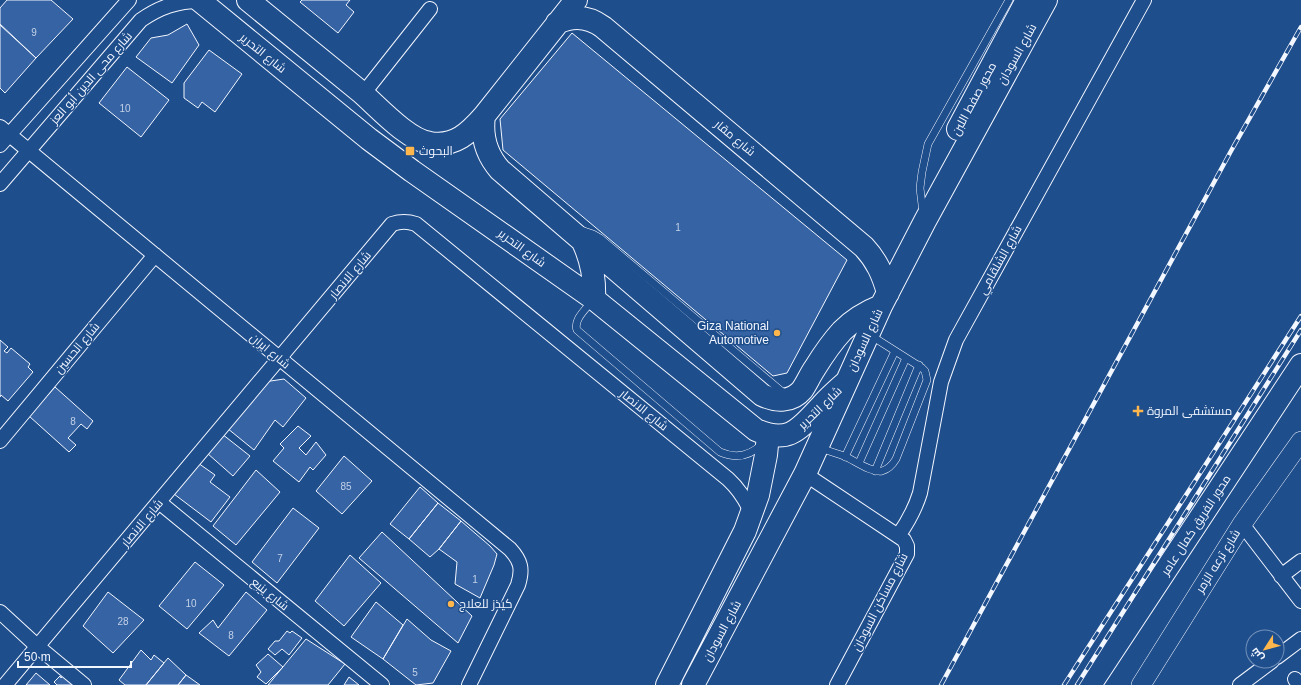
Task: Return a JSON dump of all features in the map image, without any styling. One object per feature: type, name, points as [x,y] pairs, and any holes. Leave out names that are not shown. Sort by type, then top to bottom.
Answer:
[{"type":"main road","name":"شارع التحرير","points":[[200,0],[369,139],[594,299],[756,430],[768,435],[781,436],[793,433],[803,426],[845,383]]},
{"type":"main road","points":[[248,0],[363,94],[406,132],[417,139],[429,143],[441,144],[454,141],[465,136],[484,116],[556,23],[576,0]]},
{"type":"main road","name":"محور صفط اللبن","points":[[936,201],[935,183],[939,165],[1027,0]]},
{"type":"main road","name":"شارع السودان","points":[[693,685],[805,474],[868,334],[925,221],[1046,0]]},
{"type":"main road","name":"شارع مقار","points":[[556,23],[580,17],[589,19],[603,26],[864,246],[874,258],[880,269],[885,300]]},
{"type":"main road","points":[[484,116],[483,126],[485,145],[500,170],[576,235],[642,283],[707,338],[762,395],[776,400],[823,383],[845,383]]},
{"type":"main road","points":[[406,132],[423,156],[425,162],[423,168],[418,171],[412,171]]},
{"type":"main road","points":[[576,235],[592,266],[594,279],[594,299]]},
{"type":"main road","points":[[796,394],[842,330],[854,320],[885,300]]},
{"type":"main road","name":"محور الفريق كمال عامر","points":[[1090,685],[1301,365]]},
{"type":"main road","name":"محور الفريق كمال عامر","points":[[1107,685],[1301,391]]},
{"type":"main road","name":"شارع السودان","points":[[667,685],[745,531],[752,514],[762,475],[768,435]]},
{"type":"main road","name":"شارع ترعه الزمر","points":[[1141,685],[1242,524],[1301,441]]},
{"type":"street","name":"شارع محى الدين أبو العز","points":[[0,145],[4,131],[129,0]]},
{"type":"street","name":"شارع محى الدين أبو العز","points":[[0,184],[141,20],[152,13],[175,3],[200,0]]},
{"type":"street","name":"شارع الشلقامي","points":[[898,536],[916,505],[920,493],[941,382],[956,340],[1144,0]]},
{"type":"street","points":[[363,94],[430,8]]},
{"type":"street","name":"شارع ايران","points":[[4,131],[280,358],[510,549],[516,556],[520,566],[521,575],[518,585],[469,685]]},
{"type":"street","name":"شارع الانصار","points":[[5,685],[392,224],[398,222],[410,222],[416,224],[728,478],[742,494],[752,514]]},
{"type":"street","name":"شارع الحسين","points":[[0,441],[155,255]]},
{"type":"street","name":"شارع مساكن السودان","points":[[805,474],[904,540],[908,546],[907,554],[837,685]]},
{"type":"street","name":"شارع ينبع","points":[[159,502],[382,685]]},
{"type":"street","points":[[1242,524],[1301,601]]},
{"type":"street","points":[[1281,576],[1301,561]]},
{"type":"street","points":[[0,612],[37,646],[84,685]]},
{"type":"street","points":[[1285,651],[1301,639]]},
{"type":"street","points":[[1240,685],[1261,669]]},
{"type":"lane","points":[[925,221],[920,188],[928,144],[1009,0]]},
{"type":"lane","points":[[594,299],[577,321],[577,330],[720,452],[729,456],[746,454],[759,447],[768,435]]},
{"type":"lane","points":[[818,447],[845,457],[875,471],[882,471],[888,468],[896,459],[927,380],[925,371],[919,365],[868,334]]},
{"type":"lane","points":[[845,457],[895,351]]},
{"type":"lane","points":[[859,463],[906,358]]},
{"type":"lane","points":[[875,471],[919,365]]},
{"type":"building","points":[[7,0],[51,0],[73,19],[36,58],[0,24],[0,8]]},
{"type":"building","points":[[302,0],[350,0],[346,5],[354,12],[338,33],[300,2]]},
{"type":"building","points":[[187,24],[199,45],[172,83],[136,57],[151,38],[168,35]]},
{"type":"building","points":[[0,25],[36,58],[5,93],[0,88]]},
{"type":"building","points":[[572,33],[847,260],[787,373],[773,376],[503,150],[500,119]]},
{"type":"building","points":[[209,50],[242,74],[215,112],[202,102],[198,108],[184,98],[184,83]]},
{"type":"building","points":[[127,67],[169,100],[141,137],[99,103]]},
{"type":"building","points":[[0,340],[8,347],[4,351],[7,353],[11,348],[30,364],[28,367],[33,372],[8,401],[1,395],[0,397]]},
{"type":"building","points":[[284,379],[306,398],[283,427],[275,420],[254,450],[227,428],[264,382]]},
{"type":"building","points":[[55,387],[93,421],[87,429],[81,424],[68,438],[76,445],[69,452],[29,416]]},
{"type":"building","points":[[298,426],[311,436],[299,448],[306,455],[316,442],[326,455],[313,470],[310,467],[299,482],[273,461],[284,448],[280,444]]},
{"type":"building","points":[[222,434],[250,456],[233,476],[207,453]]},
{"type":"building","points":[[344,456],[372,481],[342,514],[316,491]]},
{"type":"building","points":[[198,463],[215,475],[210,482],[230,497],[211,522],[174,494]]},
{"type":"building","points":[[256,470],[280,492],[236,545],[213,526]]},
{"type":"building","points":[[420,487],[438,503],[409,539],[390,524]]},
{"type":"building","points":[[438,503],[461,521],[439,549],[430,557],[409,539]]},
{"type":"building","points":[[293,508],[319,528],[277,583],[252,562]]},
{"type":"building","points":[[461,521],[497,554],[480,598],[455,584],[457,562],[439,549]]},
{"type":"building","points":[[382,532],[472,616],[458,643],[359,558]]},
{"type":"building","points":[[350,555],[381,583],[344,626],[315,601]]},
{"type":"building","points":[[195,562],[224,585],[187,629],[159,606]]},
{"type":"building","points":[[108,592],[144,620],[113,653],[83,626]]},
{"type":"building","points":[[246,592],[267,610],[229,656],[199,633],[213,620],[218,628]]},
{"type":"building","points":[[376,602],[403,625],[383,659],[351,637]]},
{"type":"building","points":[[407,619],[431,640],[451,651],[433,683],[416,685],[383,659]]},
{"type":"building","points":[[287,631],[290,633],[292,631],[302,638],[289,655],[282,649],[275,655],[268,649],[275,641],[279,641]]},
{"type":"building","points":[[306,639],[345,664],[328,685],[268,685]]},
{"type":"building","points":[[141,650],[151,660],[154,655],[164,663],[146,685],[125,685],[119,680]]},
{"type":"building","points":[[268,654],[283,667],[266,684],[257,677],[261,672],[256,665]]},
{"type":"building","points":[[168,658],[186,675],[178,685],[146,685]]},
{"type":"building","points":[[66,672],[80,685],[57,685],[54,682],[60,676],[61,678]]},
{"type":"building","points":[[36,673],[50,685],[26,685]]},
{"type":"building","points":[[186,675],[200,685],[178,685]]},
{"type":"building","points":[[349,677],[359,685],[344,685]]},
{"type":"railway","points":[[941,685],[1231,151],[1301,27]]},
{"type":"railway","points":[[1064,685],[1301,316]]},
{"type":"railway","points":[[1077,685],[1301,330]]},
{"type":"place","name":"البحوث","points":[[410,151]]},
{"type":"place","name":"Giza National Automotive","points":[[777,333]]},
{"type":"place","name":"مستشفى المروة","points":[[1138,411]]},
{"type":"place","name":"كيذز للعلاج","points":[[451,604]]}]
